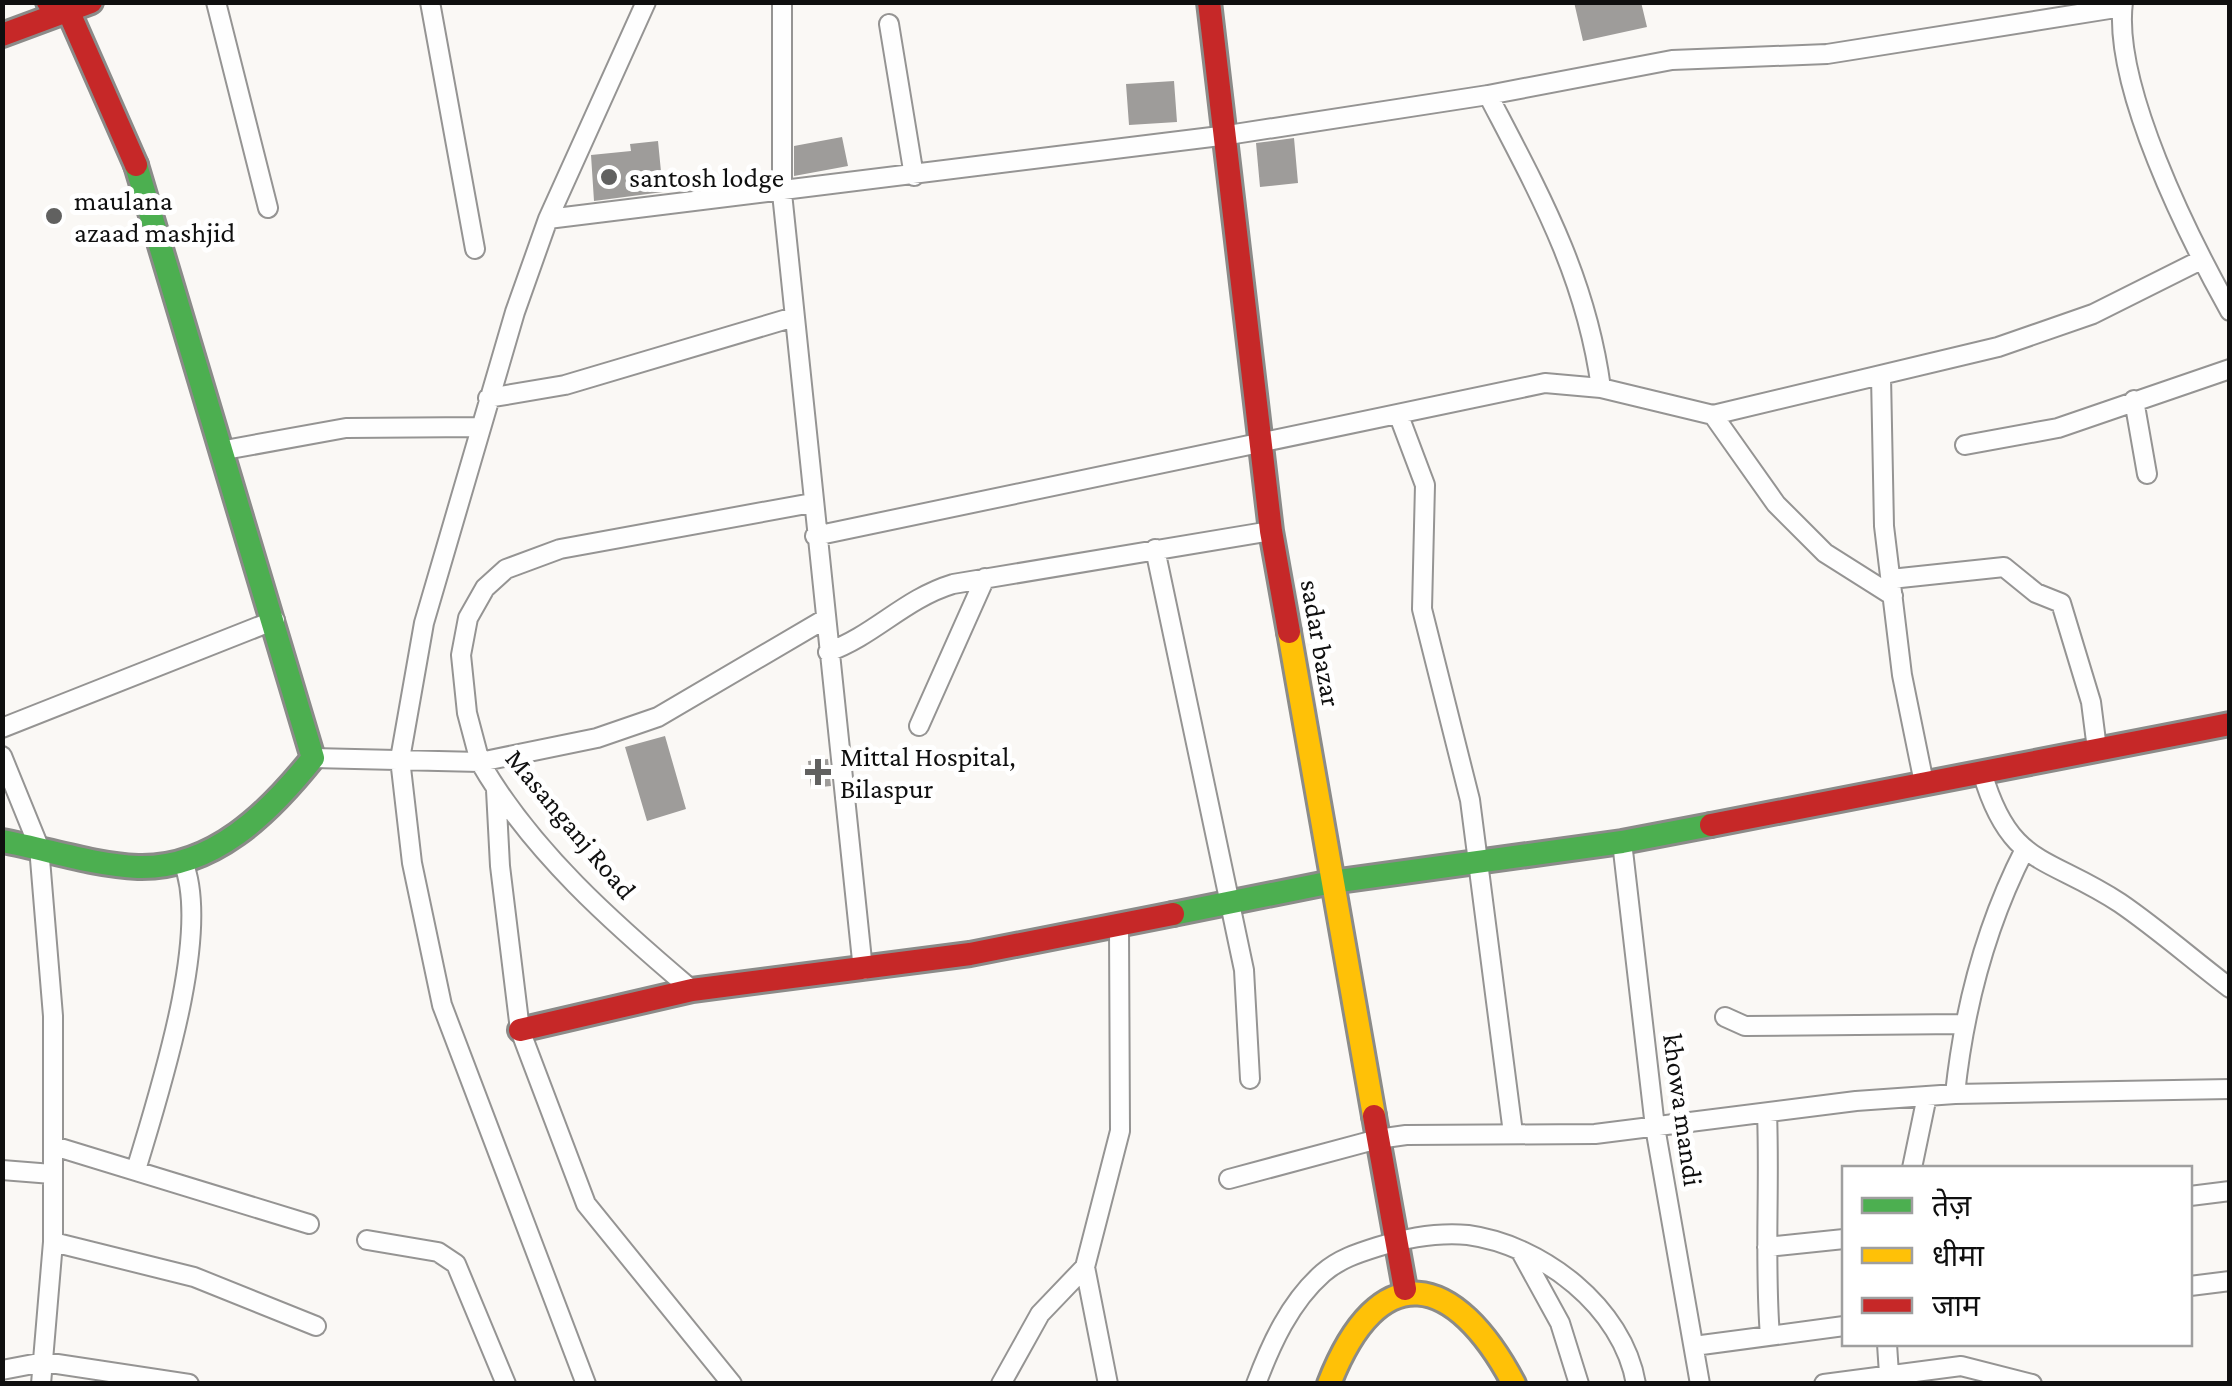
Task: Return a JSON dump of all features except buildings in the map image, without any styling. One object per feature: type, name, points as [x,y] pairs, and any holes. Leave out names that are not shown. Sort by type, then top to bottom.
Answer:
[{"type":"street","points":[[2,35],[58,5],[91,2]]},
{"type":"street","points":[[216,2],[268,208]]},
{"type":"street","points":[[430,2],[475,248]]},
{"type":"street","points":[[586,1384],[442,1005],[412,863],[400,759],[424,622],[488,398],[548,219],[646,2]]},
{"type":"street","points":[[782,2],[782,193],[863,970]]},
{"type":"street","name":"sadar bazar","points":[[1209,2],[1228,134],[1271,531],[1405,1289]]},
{"type":"street","points":[[2,841],[139,868],[184,862],[248,826],[282,799],[313,758],[276,620],[147,190],[58,5]]},
{"type":"street","points":[[548,219],[782,193],[1228,134],[1488,95],[1672,60],[1827,54],[2123,5],[2122,48],[2178,216],[2230,311]]},
{"type":"street","points":[[889,24],[914,176]]},
{"type":"street","points":[[1488,95],[1570,257],[1586,306],[1601,388]]},
{"type":"street","points":[[815,536],[1545,383],[1601,388],[1713,415],[1881,376],[2056,328],[2201,260]]},
{"type":"street","points":[[488,398],[565,384],[794,317]]},
{"type":"street","points":[[1965,444],[2058,428],[2230,369]]},
{"type":"street","points":[[1881,376],[1884,526],[1902,675],[1924,783]]},
{"type":"street","points":[[2134,400],[2147,474]]},
{"type":"street","points":[[1713,415],[1776,504],[1826,553],[1892,588],[2004,567],[2036,593],[2061,603],[2091,702],[2097,749]]},
{"type":"street","points":[[1399,416],[1425,485],[1422,608],[1470,800],[1513,1133]]},
{"type":"street","points":[[225,450],[346,428],[479,427]]},
{"type":"street","points":[[812,503],[560,549],[506,569],[485,588],[468,618],[461,655],[468,713],[480,762],[597,738],[658,717],[824,619]]},
{"type":"street","points":[[828,652],[856,641],[920,594],[985,578],[1271,531]]},
{"type":"street","points":[[1155,549],[1232,904],[1250,1017],[1250,1079]]},
{"type":"street","points":[[919,726],[985,578]]},
{"type":"street","points":[[2,728],[276,620]]},
{"type":"street","points":[[520,1030],[692,990],[863,970],[1120,928],[1332,882],[1622,842],[2230,724]]},
{"type":"street","points":[[2,756],[39,847],[52,1016],[53,1242],[42,1384]]},
{"type":"street","name":"Masanganj Road","points":[[313,758],[480,762],[496,790],[591,901],[692,990]]},
{"type":"street","points":[[1982,772],[2000,824],[2025,849],[2117,902],[2230,988]]},
{"type":"street","points":[[496,790],[500,866],[520,1030],[586,1204],[732,1384]]},
{"type":"street","name":"khowa mandi","points":[[1622,842],[1654,1127],[1700,1384]]},
{"type":"street","points":[[1955,1094],[1962,1024],[2008,882],[2025,849]]},
{"type":"street","points":[[136,1170],[174,1045],[194,893],[184,862]]},
{"type":"street","points":[[1108,1384],[1086,1266],[1120,1131],[1120,928]]},
{"type":"street","points":[[1726,1017],[1746,1026],[1962,1024]]},
{"type":"street","points":[[1229,1178],[1378,1138],[1595,1134],[1955,1094],[2230,1089]]},
{"type":"street","points":[[1912,1166],[1927,1096]]},
{"type":"street","points":[[1767,1113],[1770,1336]]},
{"type":"street","points":[[54,1146],[309,1224]]},
{"type":"street","points":[[2,1170],[52,1174]]},
{"type":"street","points":[[2192,1196],[2230,1191]]},
{"type":"street","points":[[1256,1384],[1270,1346],[1299,1299],[1323,1272],[1348,1256],[1396,1241],[1437,1234],[1470,1236],[1521,1252],[1575,1284],[1620,1340],[1636,1384]]},
{"type":"street","points":[[1767,1246],[1842,1239]]},
{"type":"street","points":[[367,1240],[438,1252],[456,1264],[506,1384]]},
{"type":"street","points":[[53,1242],[194,1278],[316,1326]]},
{"type":"street","points":[[1521,1252],[1560,1324],[1580,1384]]},
{"type":"street","points":[[1001,1384],[1040,1314],[1086,1266]]},
{"type":"street","points":[[2192,1286],[2230,1281]]},
{"type":"street","points":[[1328,1384],[1335,1360],[1354,1328],[1386,1297],[1405,1289],[1426,1292],[1471,1320],[1493,1346],[1514,1384]]},
{"type":"street","points":[[1694,1346],[1842,1326]]},
{"type":"street","points":[[1886,1346],[1889,1374]]},
{"type":"street","points":[[2,1370],[44,1362],[190,1384]]},
{"type":"street","points":[[1824,1384],[1889,1374],[1924,1376],[1974,1368],[2032,1384]]},
{"type":"traffic: fast","points":[[2,841],[121,866],[165,865],[191,859],[215,848],[258,817],[313,758],[136,165]]},
{"type":"traffic: fast","points":[[1173,914],[1332,882],[1622,842],[1711,825]]},
{"type":"traffic: slow","points":[[1289,632],[1374,1116]]},
{"type":"traffic: slow","points":[[1329,1384],[1349,1342],[1371,1314],[1394,1298],[1418,1294],[1443,1301],[1467,1319],[1491,1347],[1514,1384]]},
{"type":"traffic: jam","points":[[48,2],[67,8],[136,165]]},
{"type":"traffic: jam","points":[[2,35],[91,2]]},
{"type":"traffic: jam","points":[[1209,2],[1271,531],[1289,632]]},
{"type":"traffic: jam","points":[[1711,825],[2230,724]]},
{"type":"traffic: jam","points":[[520,1030],[692,990],[970,954],[1173,914]]},
{"type":"traffic: jam","points":[[1374,1116],[1405,1289]]},
{"type":"place","name":"santosh lodge","points":[[609,177]]},
{"type":"place","name":"maulana azaad mashjid","points":[[54,216]]},
{"type":"place","name":"Mittal Hospital, Bilaspur","points":[[818,772]]}]
